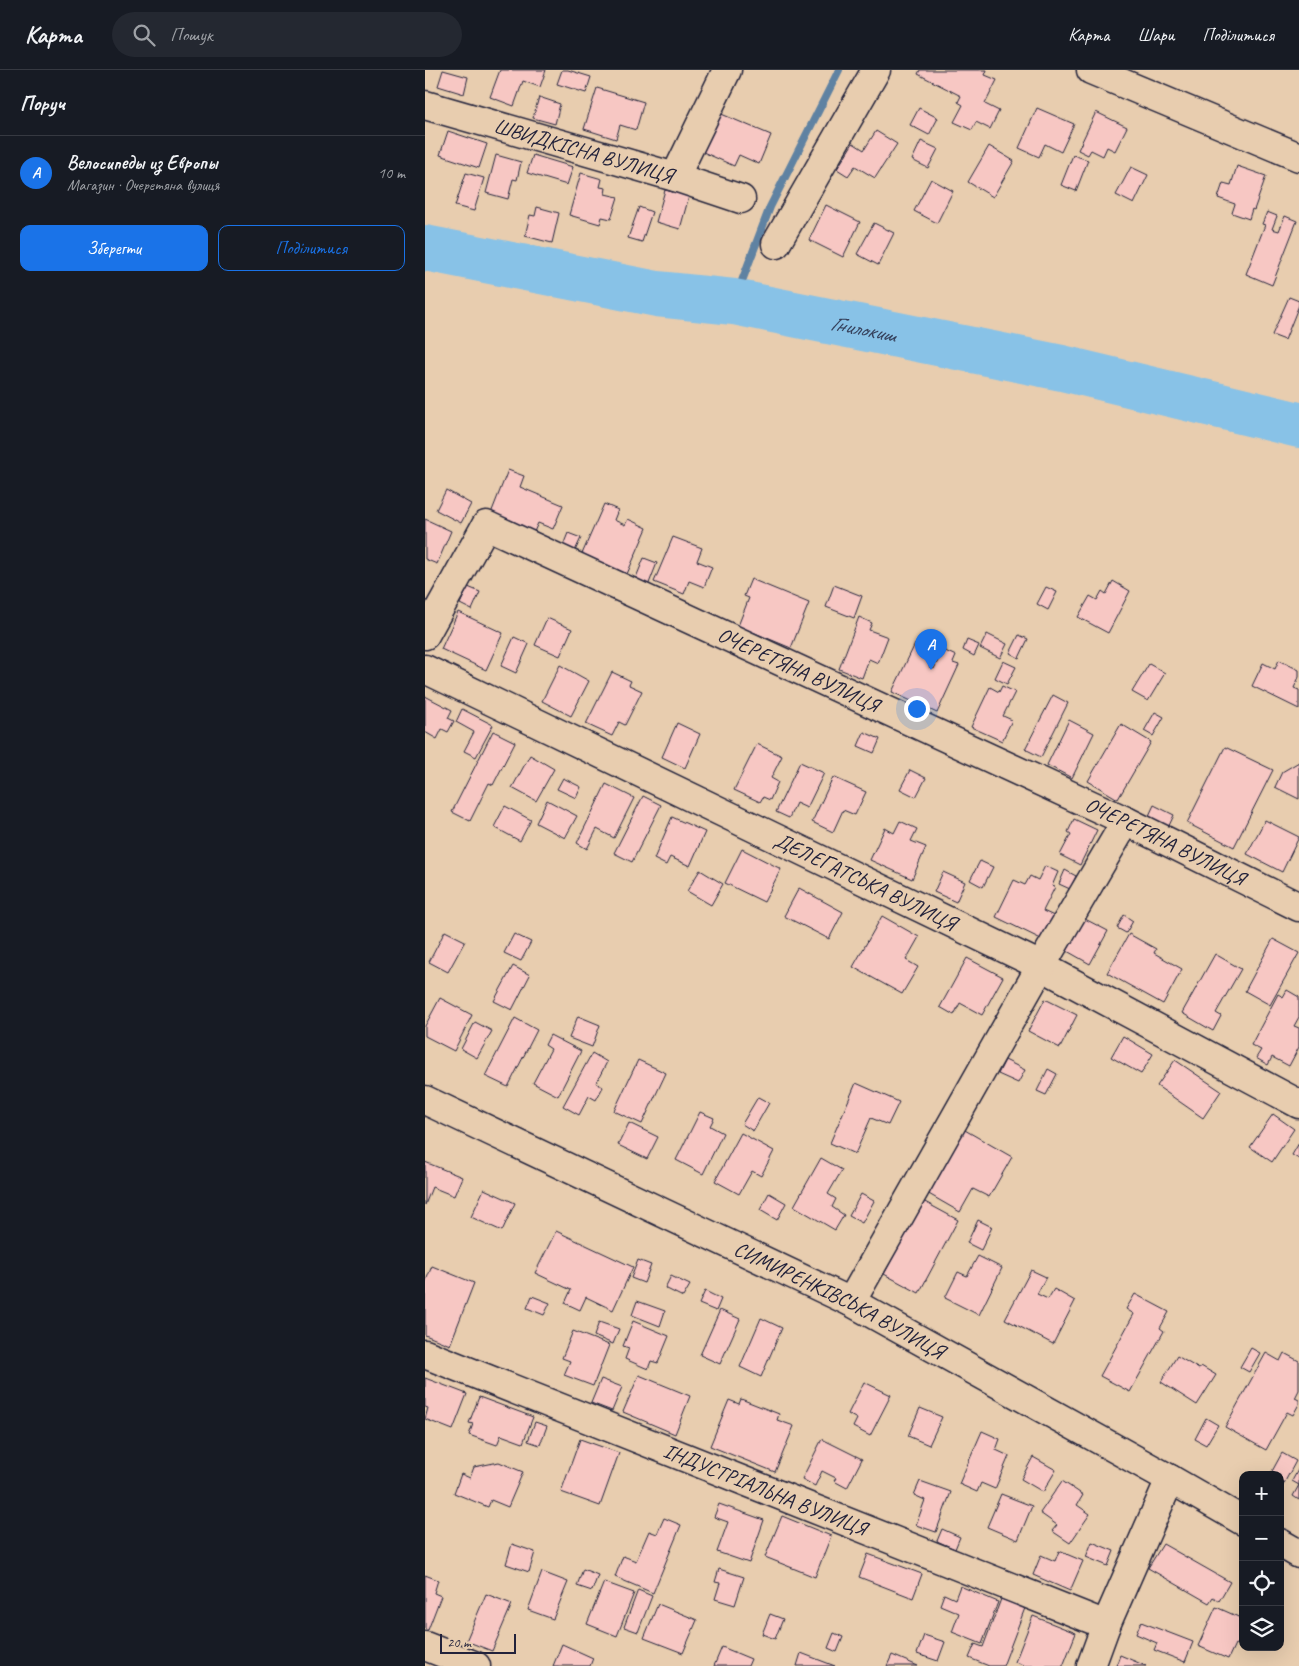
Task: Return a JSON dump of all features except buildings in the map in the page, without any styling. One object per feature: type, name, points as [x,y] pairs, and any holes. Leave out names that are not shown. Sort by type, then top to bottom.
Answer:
[{"type":"street","points":[[675,177],[727,70]]},
{"type":"street","points":[[776,244],[876,70]]},
{"type":"street","points":[[1091,70],[1299,157]]},
{"type":"street","name":"ШВИДКІСНА ВУЛИЦЯ","points":[[425,105],[675,177],[741,199]]},
{"type":"street","name":"ОЧЕРЕТЯНА ВУЛИЦЯ","points":[[425,635],[487,525],[1126,821],[1299,907]]},
{"type":"street","name":"ДЕЛЕГАТСЬКА ВУЛИЦЯ","points":[[425,669],[1041,966],[1299,1104]]},
{"type":"street","points":[[851,1302],[1041,966],[1126,821]]},
{"type":"street","name":"СИМИРЕНКІВСЬКА ВУЛИЦЯ","points":[[425,1100],[851,1302],[1170,1479],[1239,1520]]},
{"type":"street","name":"ІНДУСТРІАЛЬНА ВУЛИЦЯ","points":[[425,1354],[1106,1625]]},
{"type":"street","points":[[1091,1666],[1106,1625],[1170,1479]]},
{"type":"street","points":[[1284,1545],[1299,1554]]},
{"type":"street","points":[[425,1646],[476,1666]]},
{"type":"waterway","points":[[734,302],[770,207],[839,70]]},
{"type":"waterway","name":"Гнилокиш","points":[[425,248],[657,294],[734,302],[1062,368],[1299,425]]},
{"type":"place","name":"Велосипеды из Европы","points":[[931,670]]}]
